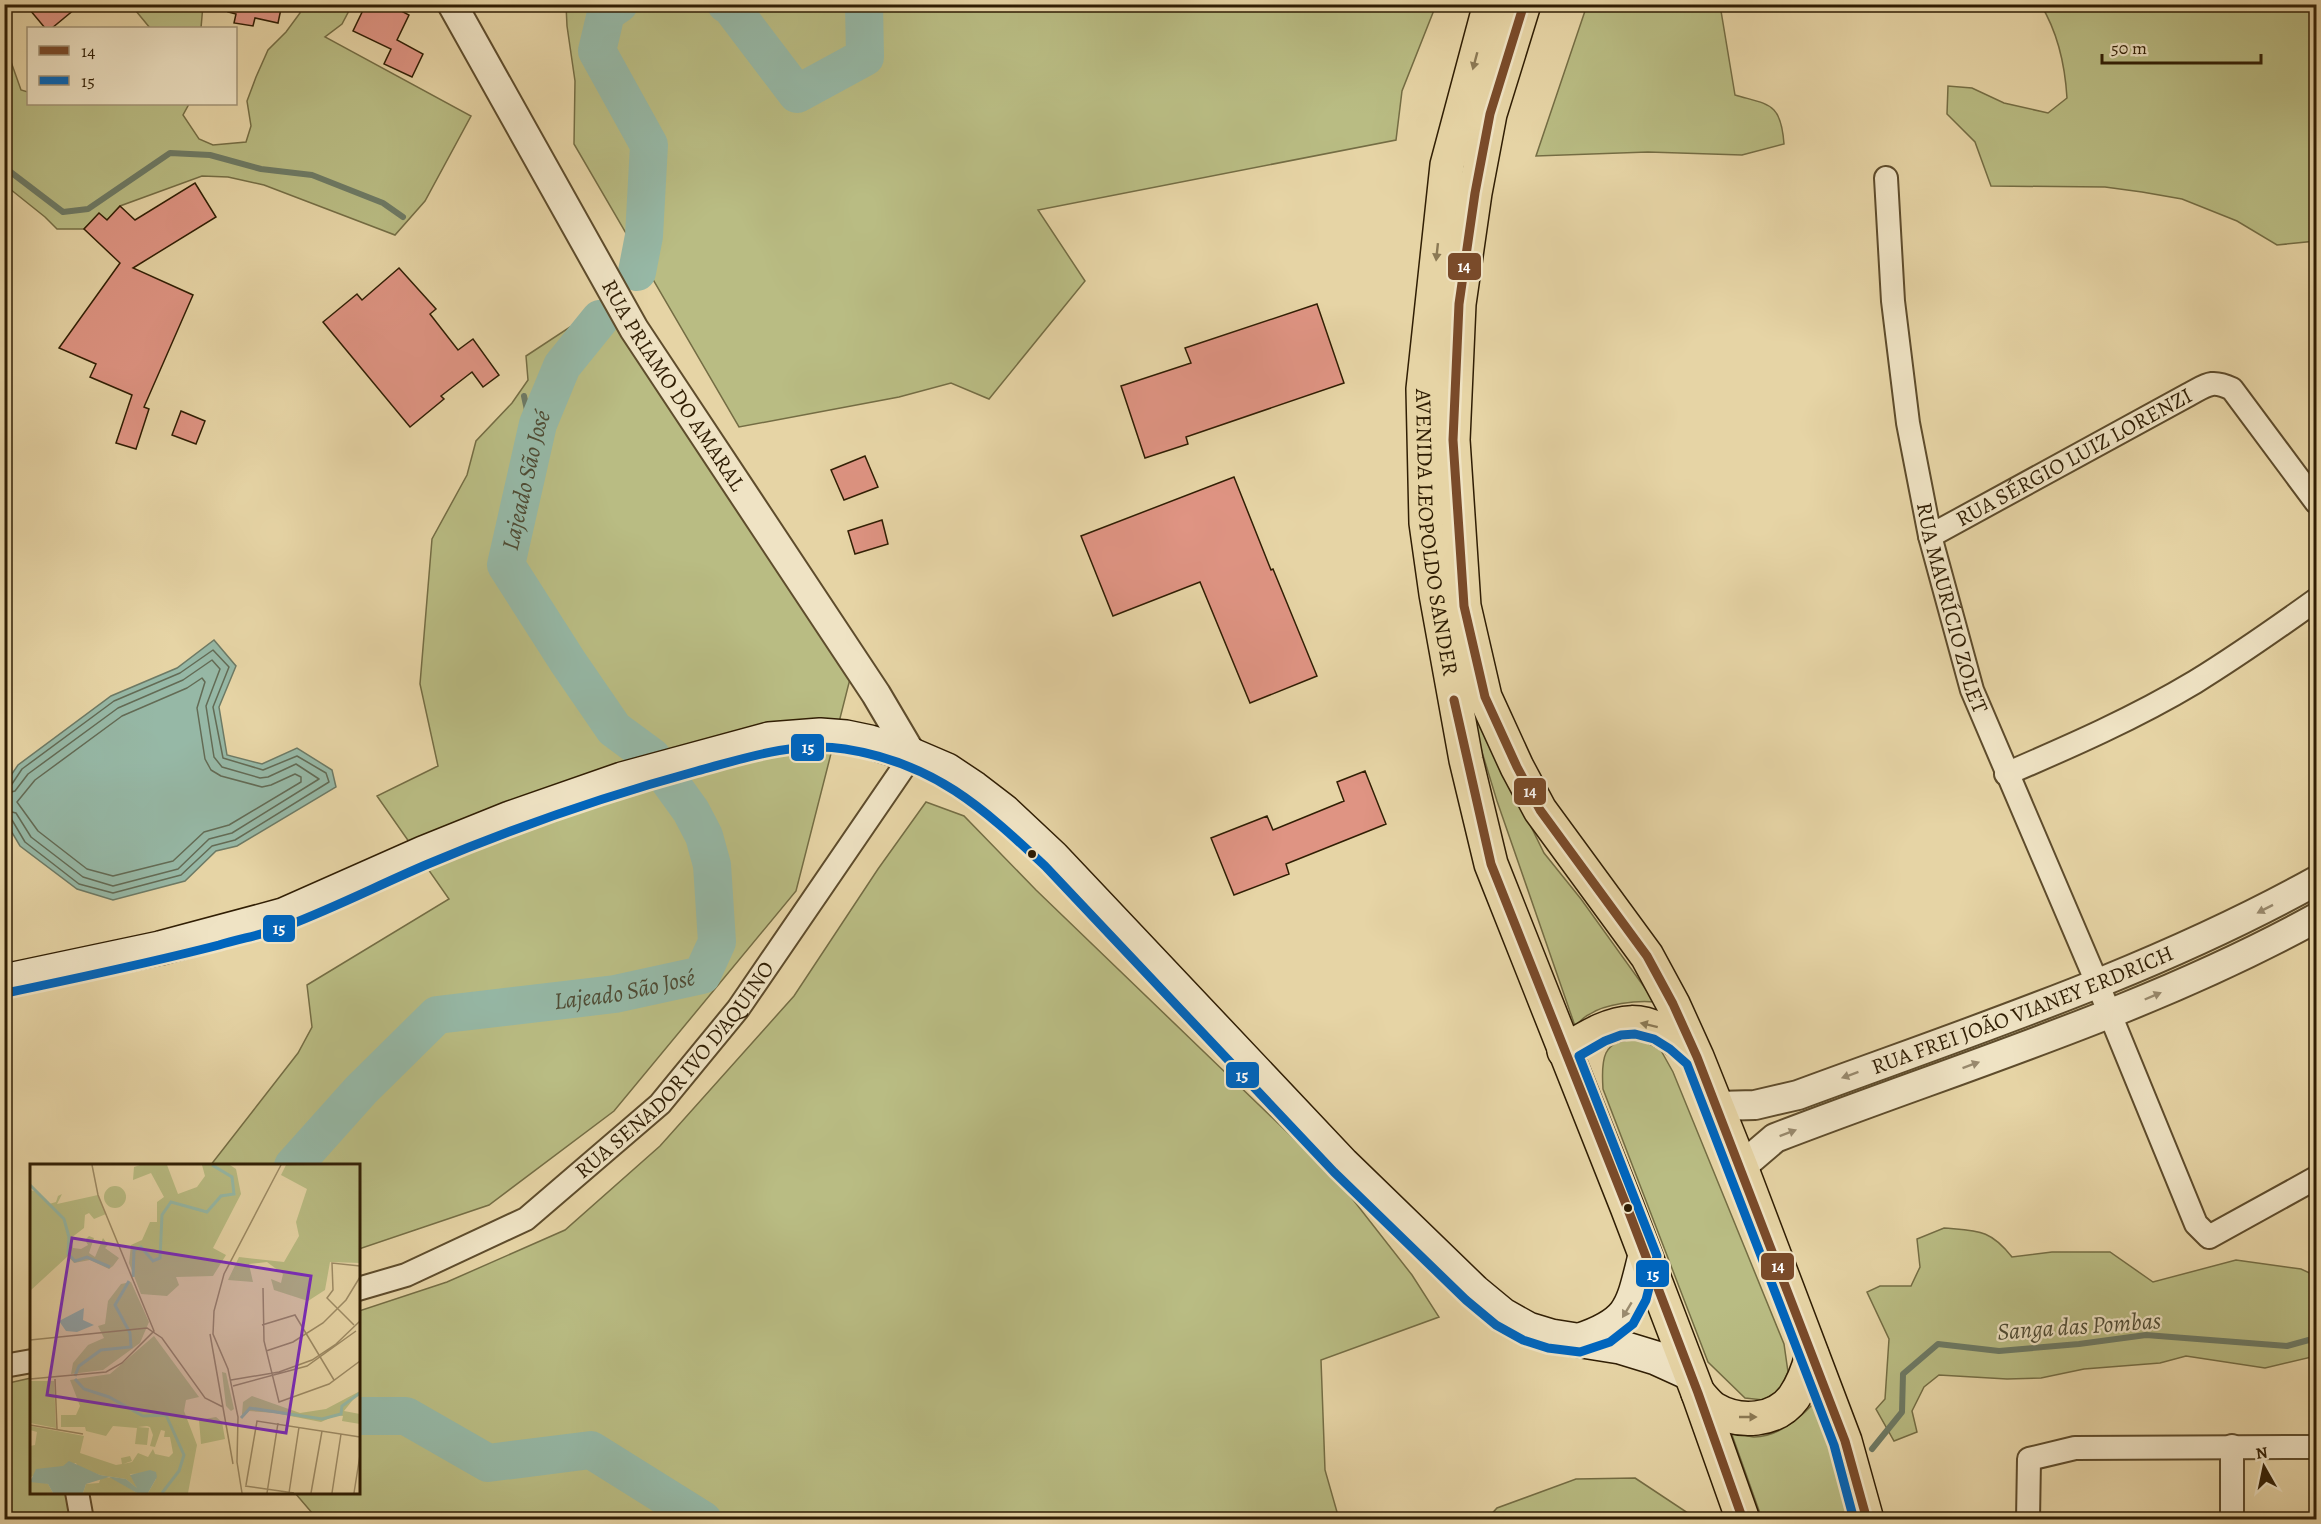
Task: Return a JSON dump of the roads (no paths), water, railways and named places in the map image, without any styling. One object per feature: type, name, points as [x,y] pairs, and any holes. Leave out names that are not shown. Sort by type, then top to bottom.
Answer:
[{"type":"highway","name":"AVENIDA LEOPOLDO SANDER","points":[[1490,4],[1447,165],[1424,389],[1426,523],[1452,692],[1491,864],[1645,1256],[1743,1520]]},
{"type":"highway","name":"AVENIDA LEOPOLDO SANDER","points":[[1524,4],[1490,114],[1475,193],[1459,304],[1453,452],[1464,606],[1485,697],[1517,767],[1540,810],[1647,956],[1673,1004],[1697,1057],[1742,1167],[1845,1441],[1867,1520]]},
{"type":"highway","points":[[1564,1051],[1600,1030],[1618,1023],[1636,1022],[1659,1028],[1677,1039],[1697,1057]]},
{"type":"highway","points":[[1693,1383],[1713,1408],[1733,1417],[1754,1419],[1775,1413],[1792,1400],[1804,1381],[1812,1355]]},
{"type":"main road","points":[[4,981],[160,948],[283,915],[434,848],[510,818],[622,779],[732,748],[769,739],[820,735],[870,742],[912,755],[947,770],[1004,811],[1053,856],[1343,1164],[1474,1291],[1503,1316],[1528,1329],[1551,1336],[1620,1347],[1656,1358],[1693,1383]]},
{"type":"main road","points":[[1580,1340],[1605,1331],[1624,1316],[1635,1296],[1645,1256]]},
{"type":"street","name":"RUA PRIAMO DO AMARAL","points":[[452,4],[634,329],[876,694],[912,755]]},
{"type":"street","name":"RUA MAURÍCIO ZOLET","points":[[1886,178],[1893,301],[1908,423],[1930,536],[1972,690],[2098,985],[2196,1224],[2209,1237],[2316,1178]]},
{"type":"street","name":"RUA SÉRGIO LUIZ LORENZI","points":[[1930,536],[2188,395],[2207,385],[2218,383],[2232,389],[2316,502]]},
{"type":"street","points":[[2006,774],[2075,745],[2193,683],[2251,647],[2316,600]]},
{"type":"street","name":"RUA SENADOR IVO D'AQUINO","points":[[360,1288],[406,1275],[526,1219],[660,1104],[738,1009],[912,755]]},
{"type":"street","name":"RUA FREI JOÃO VIANEY ERDRICH","points":[[1717,1106],[1755,1105],[1798,1095],[2098,985],[2222,931],[2316,881]]},
{"type":"street","name":"RUA FREI JOÃO VIANEY ERDRICH","points":[[1742,1167],[1774,1138],[2109,1014],[2236,959],[2316,918]]},
{"type":"street","points":[[4,1366],[30,1361]]},
{"type":"street","points":[[2232,1446],[2232,1520]]},
{"type":"street","points":[[2028,1520],[2029,1459],[2074,1448],[2316,1447]]},
{"type":"street","points":[[77,1494],[82,1520]]},
{"type":"water","points":[[214,640],[236,666],[219,707],[227,755],[262,764],[297,748],[332,770],[336,787],[237,846],[216,851],[185,881],[113,900],[77,889],[20,846],[4,819],[5,784],[18,765],[111,696],[177,668]]},
{"type":"waterway","name":"Lajeado São José","points":[[619,4],[606,13],[597,51],[649,145],[644,236],[637,272]]},
{"type":"waterway","name":"Lajeado São José","points":[[726,4],[731,7],[797,94],[865,57],[864,4]]},
{"type":"waterway","points":[[4,167],[63,212],[88,209],[170,153],[210,155],[261,169],[312,175],[383,203],[403,217]]},
{"type":"waterway","name":"Lajeado São José","points":[[295,1164],[361,1090],[437,1015],[615,994],[702,975],[717,942],[712,865],[704,836],[691,811],[652,757],[614,729],[506,565],[538,424],[562,366],[600,319]]},
{"type":"waterway","points":[[524,396],[527,410],[538,424]]},
{"type":"waterway","name":"Sanga das Pombas","points":[[1872,1449],[1902,1412],[1903,1374],[1938,1344],[1999,1351],[2146,1335],[2287,1346],[2316,1338]]},
{"type":"waterway","name":"Lajeado São José","points":[[360,1416],[406,1416],[488,1463],[591,1450],[703,1520]]}]
